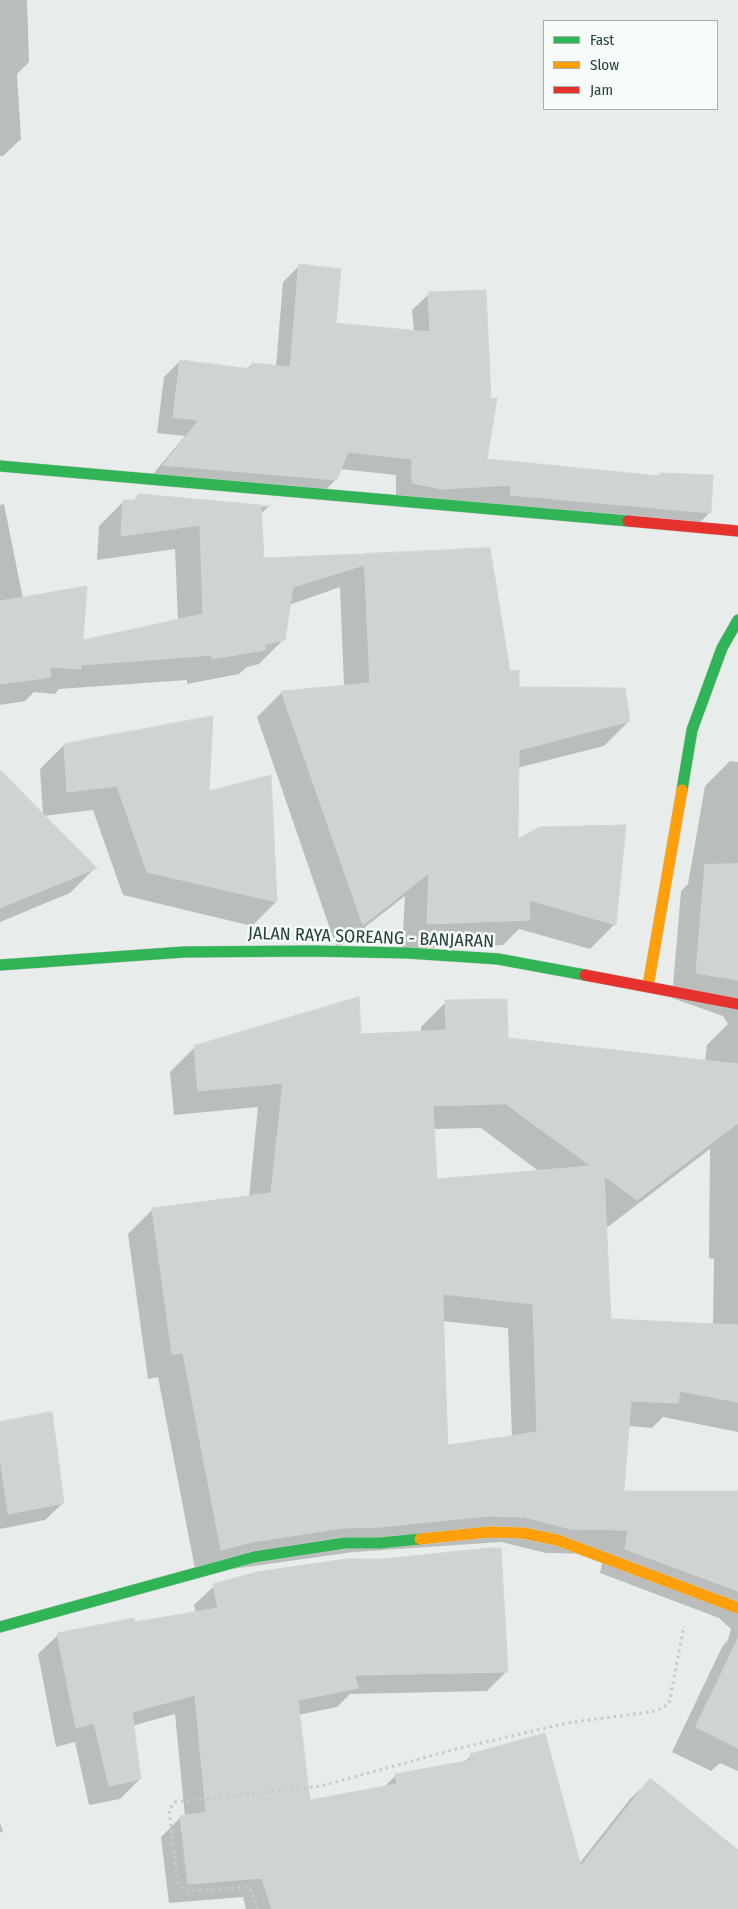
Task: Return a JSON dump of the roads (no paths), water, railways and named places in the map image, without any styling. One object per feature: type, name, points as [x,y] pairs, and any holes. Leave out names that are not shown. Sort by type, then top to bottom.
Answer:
[{"type":"street","points":[[0,466],[738,531]]},
{"type":"street","points":[[648,986],[692,730],[722,648],[738,620]]},
{"type":"street","name":"JALAN RAYA SOREANG - BANJARAN","points":[[0,965],[184,952],[314,951],[407,953],[498,959],[738,1004]]},
{"type":"street","points":[[0,1627],[254,1557],[345,1543],[380,1543],[489,1532],[523,1533],[558,1540],[738,1608]]}]
